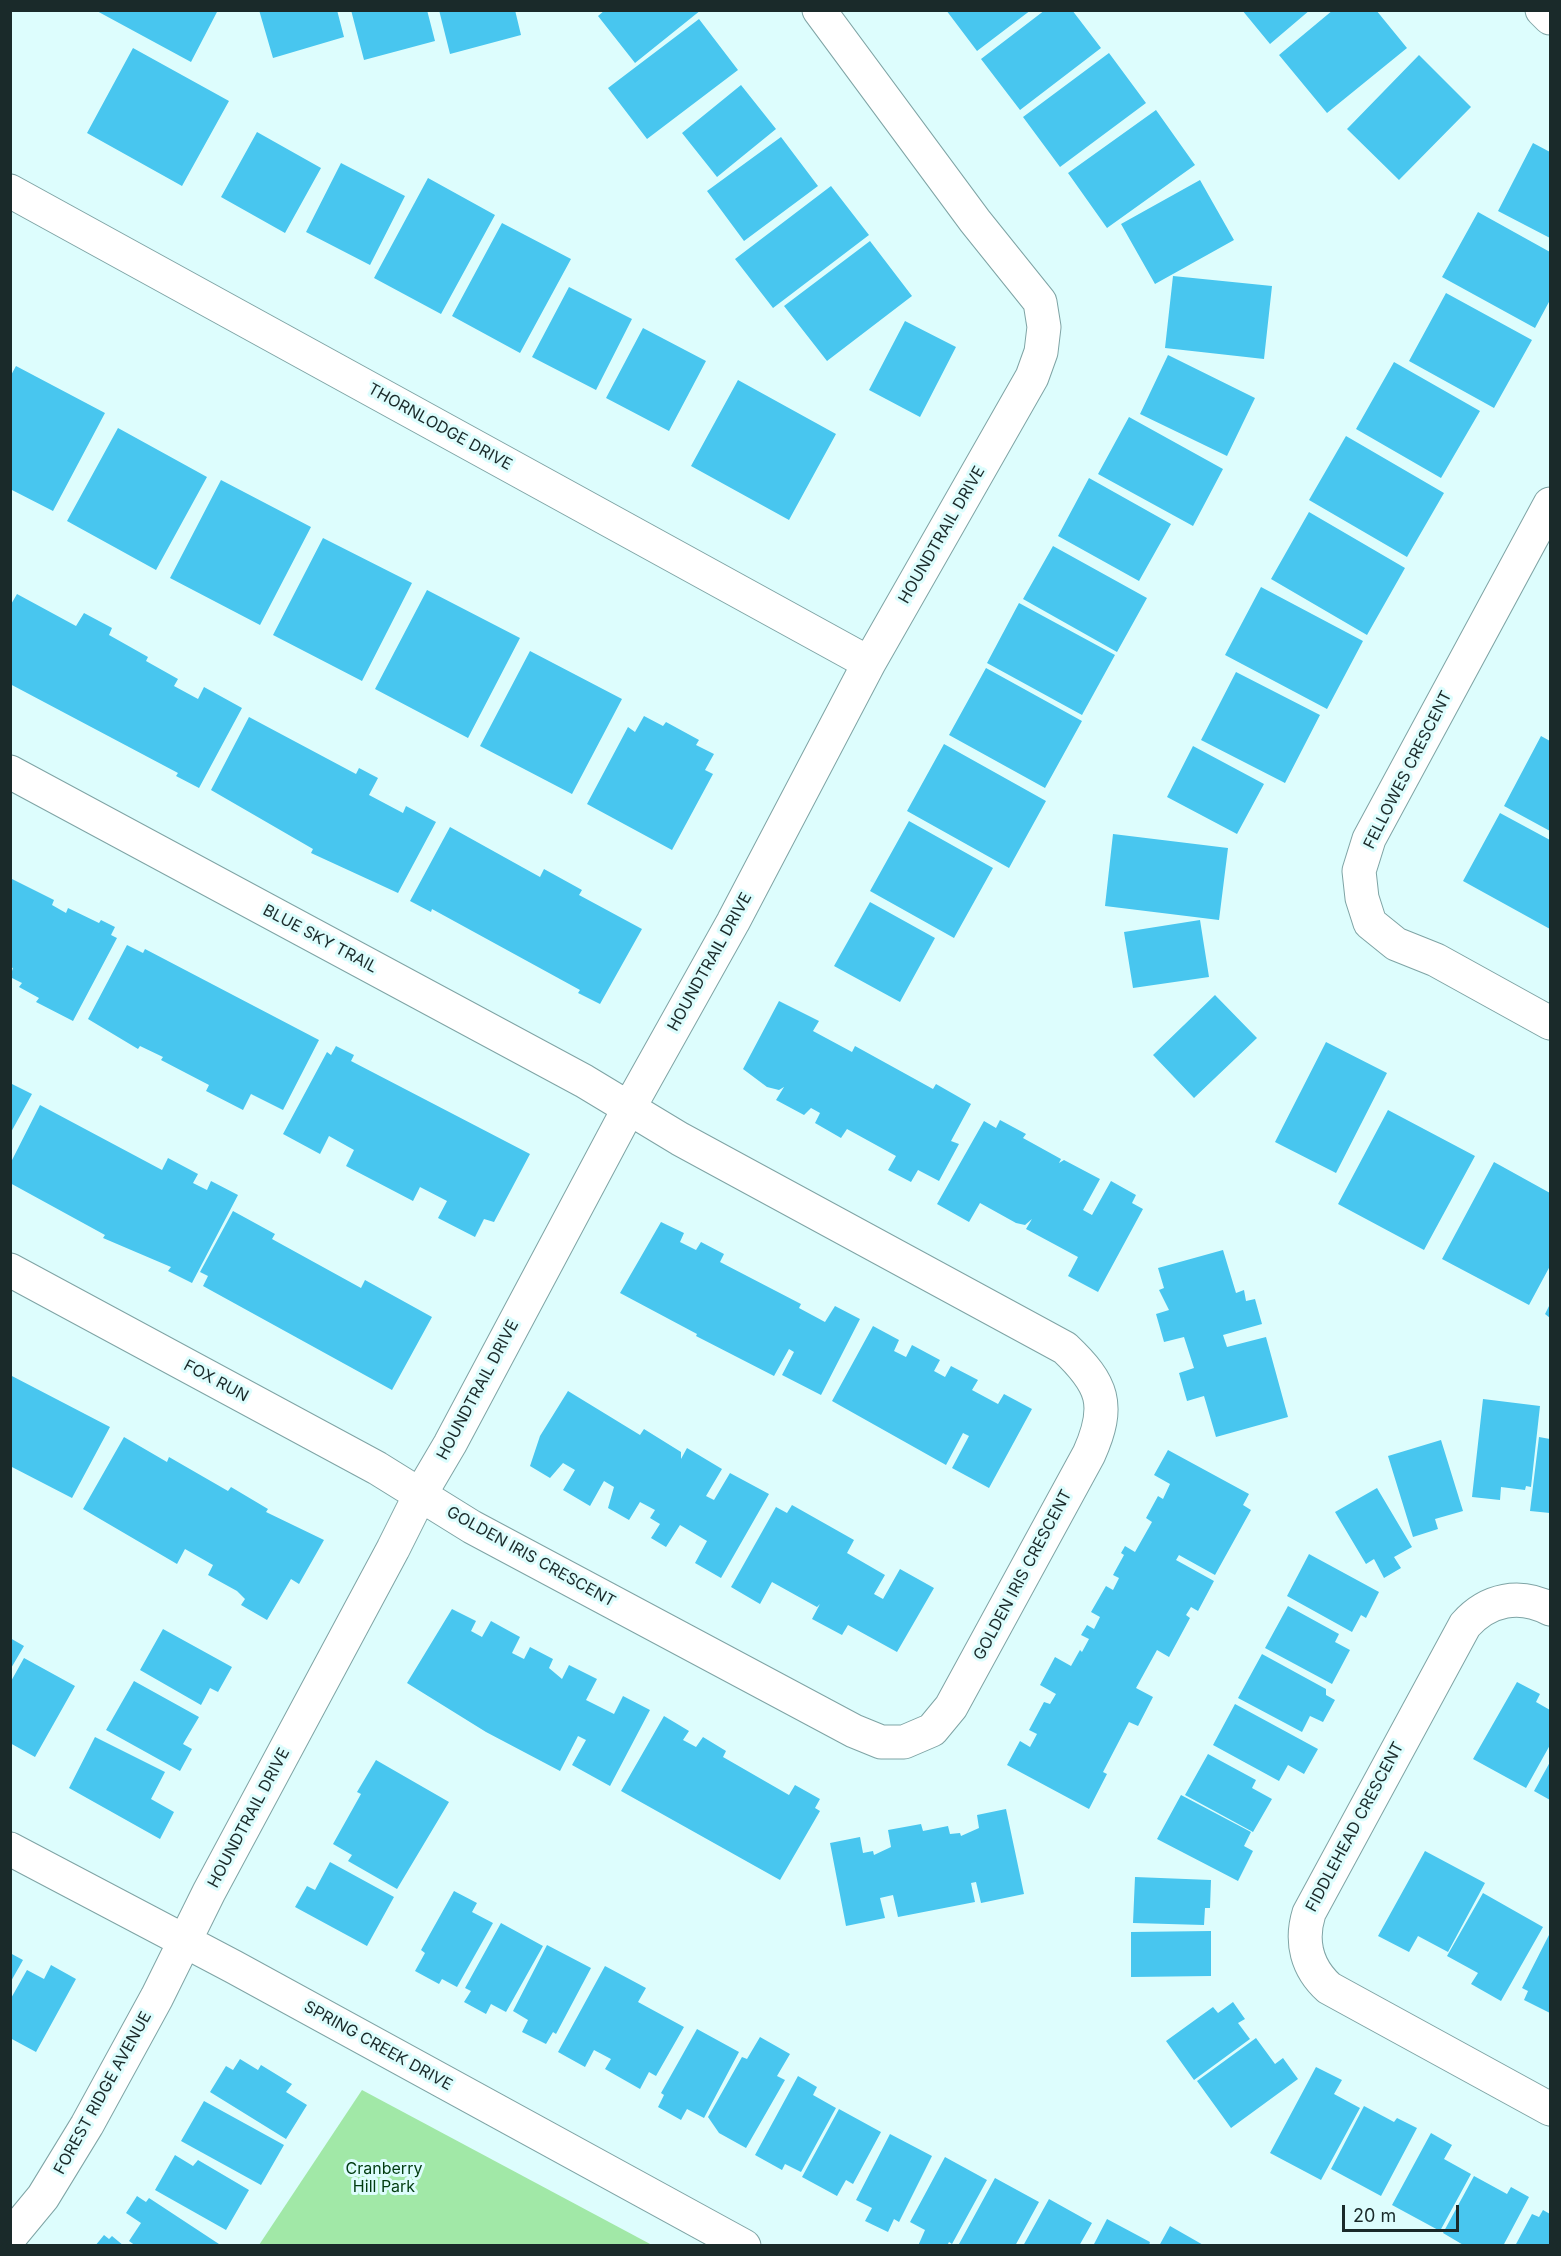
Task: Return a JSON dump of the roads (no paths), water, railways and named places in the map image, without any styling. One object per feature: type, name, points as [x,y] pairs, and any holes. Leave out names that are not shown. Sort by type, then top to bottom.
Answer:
[{"type":"street","name":"HOUNDTRAIL DRIVE","points":[[184,1942],[420,1495],[629,1108],[733,922],[869,663],[1032,377],[1041,352],[1044,327],[1040,302],[975,221],[819,10]]},
{"type":"street","points":[[1542,10],[1551,18]]},
{"type":"street","name":"THORNLODGE DRIVE","points":[[10,191],[869,663]]},
{"type":"street","name":"FELLOWES CRESCENT","points":[[1551,504],[1369,839],[1359,871],[1362,898],[1370,923],[1396,944],[1436,960],[1551,1023]]},
{"type":"street","name":"BLUE SKY TRAIL","points":[[10,772],[584,1081],[629,1108]]},
{"type":"street","name":"GOLDEN IRIS CRESCENT","points":[[420,1495],[472,1527],[854,1731],[880,1742],[904,1742],[932,1730],[951,1707],[1083,1464],[1096,1437],[1101,1417],[1101,1398],[1095,1381],[1065,1348],[690,1144],[629,1108]]},
{"type":"street","name":"FOX RUN","points":[[10,1270],[366,1462],[420,1495]]},
{"type":"street","name":"FIDDLEHEAD CRESCENT","points":[[1551,1609],[1530,1601],[1505,1601],[1488,1606],[1465,1624],[1309,1913],[1304,1935],[1311,1966],[1329,1988],[1551,2109]]},
{"type":"street","name":"SPRING CREEK DRIVE","points":[[10,1849],[744,2246]]},
{"type":"street","name":"FOREST RIDGE AVENUE","points":[[10,2237],[43,2197],[65,2164],[157,1997],[184,1942]]},
{"type":"park label","name":"Cranberry Hill Park","points":[[384,2178]]}]
